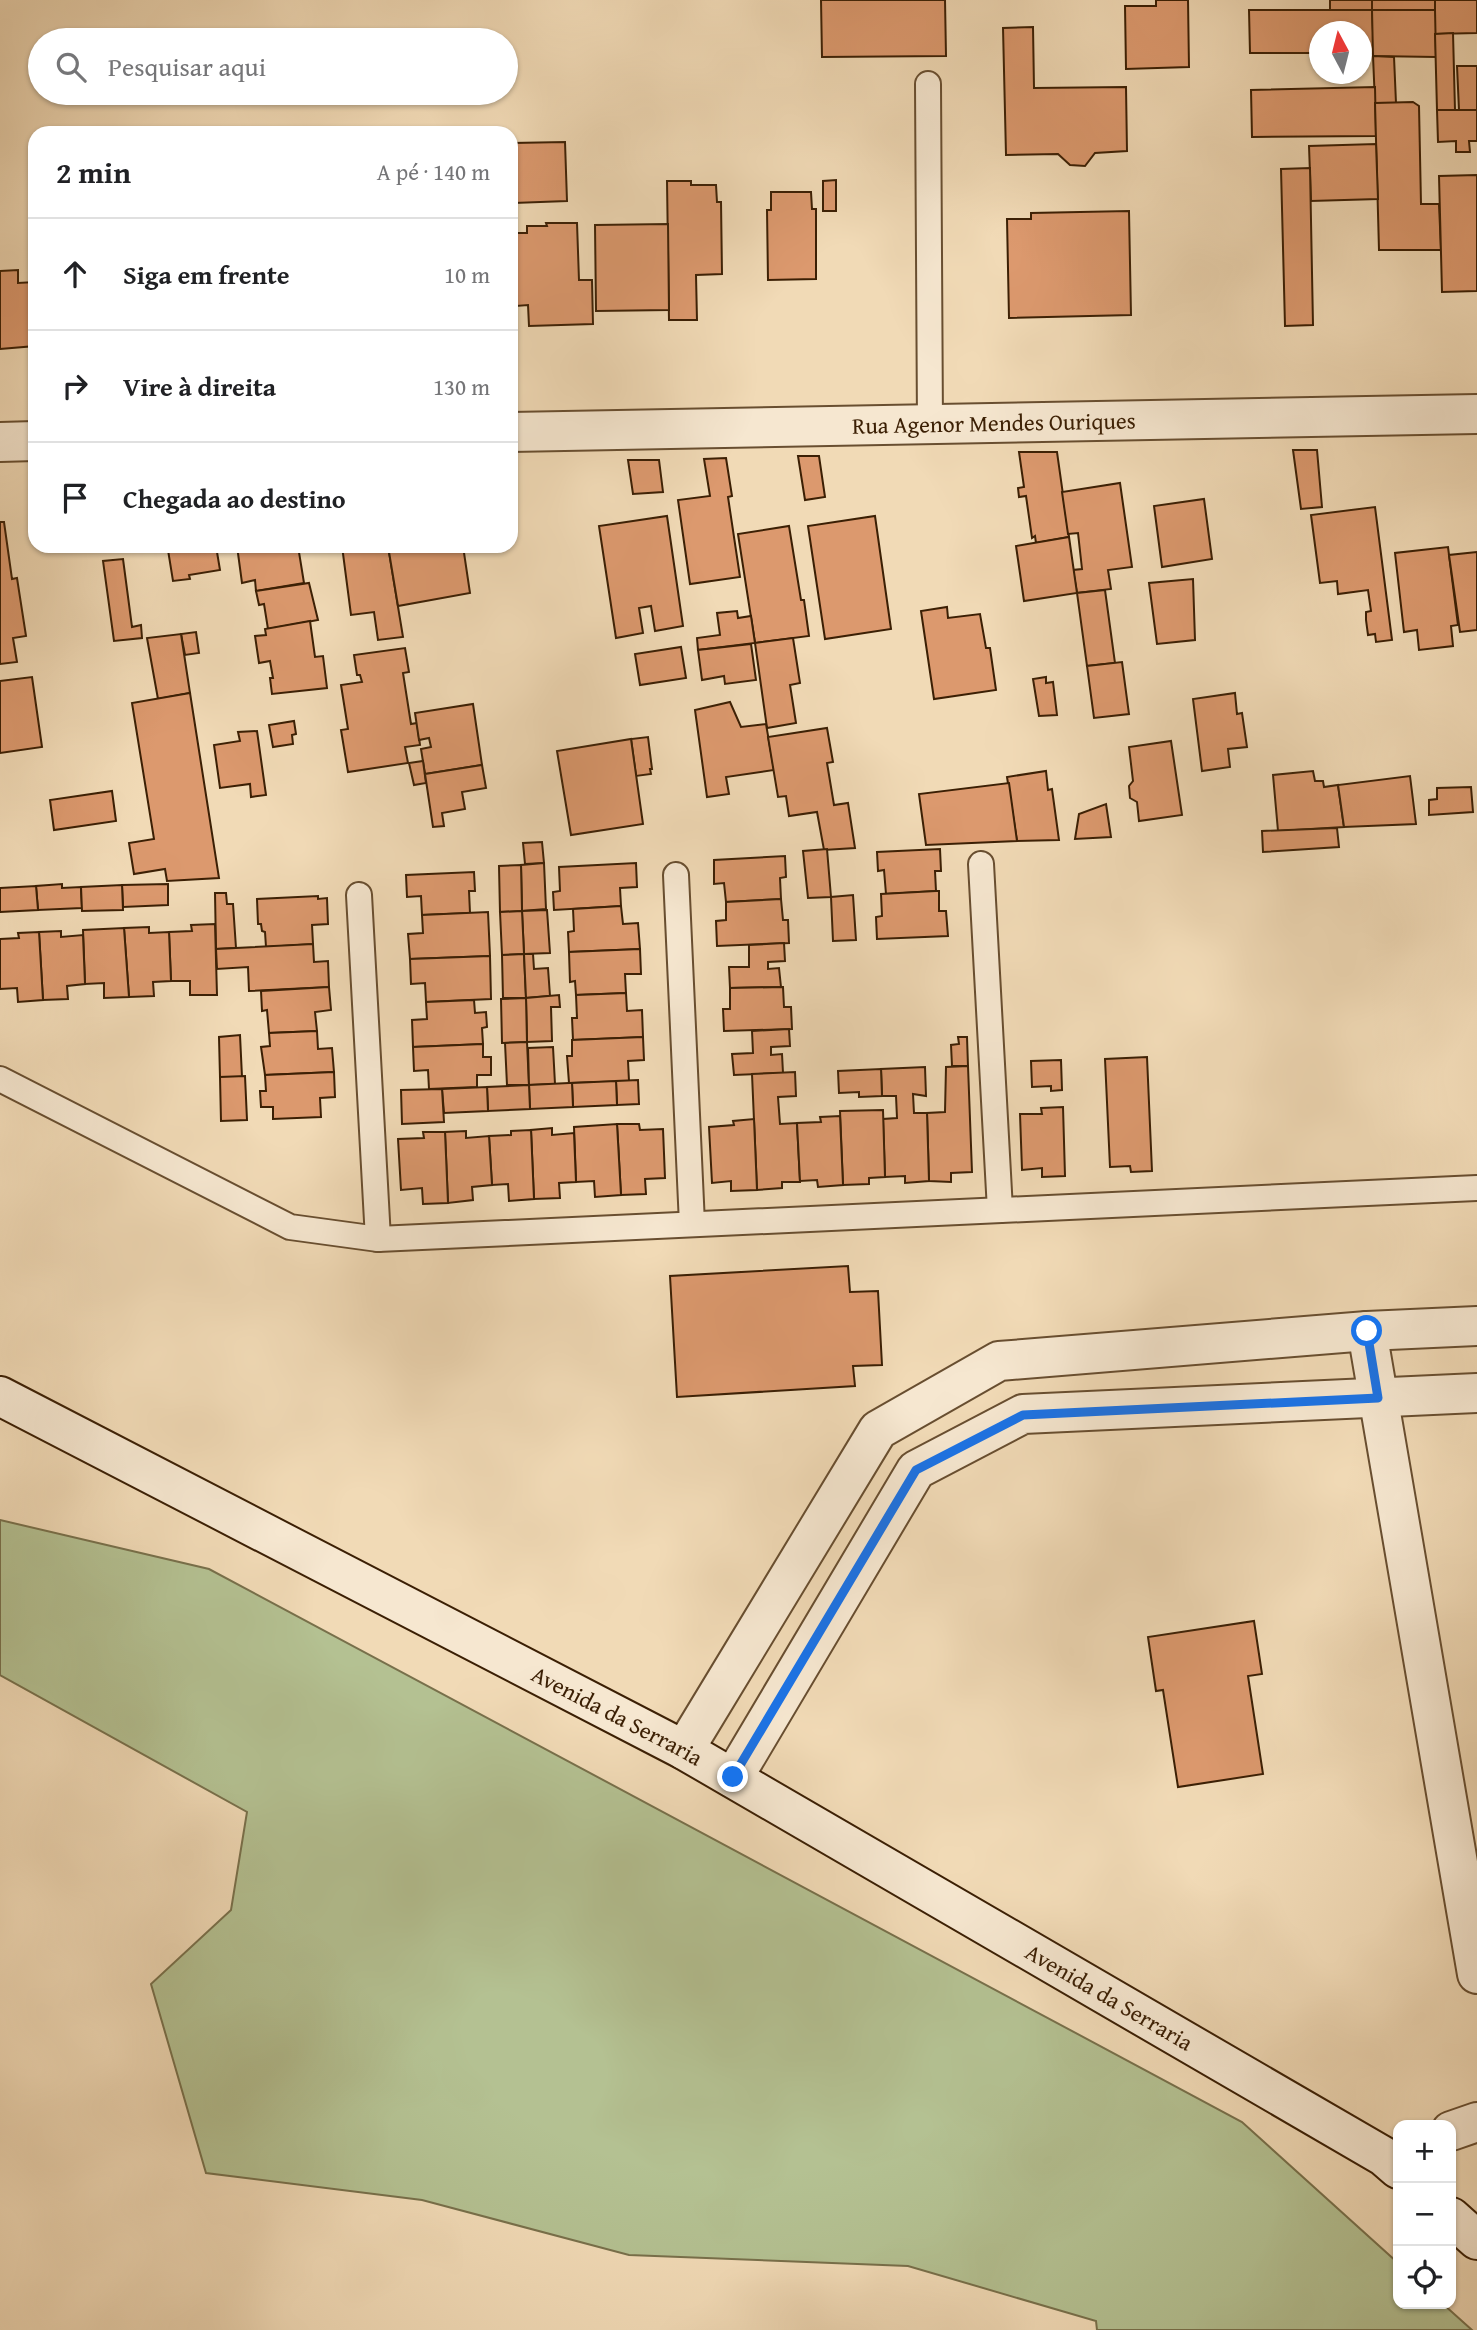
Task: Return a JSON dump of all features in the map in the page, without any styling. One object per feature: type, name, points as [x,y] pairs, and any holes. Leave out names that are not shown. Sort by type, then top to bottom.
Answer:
[{"type":"street","name":"Rua Agenor Mendes Ouriques","points":[[518,432],[1477,414]]},
{"type":"street","points":[[0,442],[28,441]]},
{"type":"street","points":[[684,1750],[878,1430],[999,1361],[1367,1331],[1477,1326]]},
{"type":"street","points":[[1367,1331],[1477,1974]]},
{"type":"street","points":[[733,1777],[916,1470],[1023,1415],[1477,1393]]},
{"type":"street","name":"Avenida da Serraria","points":[[0,1396],[684,1750],[1393,2158]]},
{"type":"street","points":[[1456,2130],[1477,2122]]},
{"type":"street","points":[[1456,2221],[1477,2240]]},
{"type":"lane","points":[[928,84],[930,424]]},
{"type":"lane","points":[[981,864],[1000,1210]]},
{"type":"lane","points":[[676,875],[692,1224]]},
{"type":"lane","points":[[359,895],[378,1239]]},
{"type":"lane","points":[[0,1079],[290,1227],[378,1239],[1477,1188]]},
{"type":"green space","points":[[0,1520],[209,1569],[1242,2122],[1393,2258],[1393,2309],[1449,2309],[1472,2330],[1097,2330],[1096,2321],[908,2266],[629,2255],[422,2200],[206,2173],[151,1984],[231,1910],[247,1812],[0,1675]]},
{"type":"building","points":[[821,0],[945,0],[946,56],[822,57]]},
{"type":"building","points":[[1156,0],[1188,0],[1189,67],[1126,69],[1125,6],[1156,6]]},
{"type":"building","points":[[1330,0],[1372,0],[1372,10],[1330,10]]},
{"type":"building","points":[[1372,0],[1435,0],[1435,10],[1372,10]]},
{"type":"building","points":[[1435,0],[1477,0],[1477,33],[1435,34]]},
{"type":"building","points":[[1249,10],[1372,10],[1374,54],[1372,21],[1309,21],[1309,53],[1250,53]]},
{"type":"building","points":[[1372,10],[1435,10],[1436,57],[1373,56]]},
{"type":"building","points":[[1033,27],[1034,88],[1126,87],[1127,151],[1095,153],[1085,166],[1070,165],[1058,154],[1006,155],[1003,28]]},
{"type":"building","points":[[1453,33],[1455,110],[1437,110],[1435,34]]},
{"type":"building","points":[[1373,56],[1394,57],[1396,103],[1375,103]]},
{"type":"building","points":[[1457,66],[1477,66],[1477,110],[1459,110]]},
{"type":"building","points":[[1375,87],[1376,136],[1252,137],[1251,90]]},
{"type":"building","points":[[1413,102],[1419,106],[1421,204],[1439,204],[1441,250],[1379,250],[1375,103]]},
{"type":"building","points":[[1437,110],[1477,110],[1477,141],[1469,141],[1470,152],[1456,152],[1456,141],[1438,142]]},
{"type":"building","points":[[565,142],[567,201],[518,203],[518,143]]},
{"type":"building","points":[[1376,144],[1378,199],[1311,201],[1309,146]]},
{"type":"building","points":[[1310,168],[1313,325],[1285,326],[1281,169]]},
{"type":"building","points":[[1477,175],[1477,291],[1442,292],[1439,176]]},
{"type":"building","points":[[836,180],[836,211],[823,211],[823,181]]},
{"type":"building","points":[[667,181],[716,185],[717,202],[721,202],[722,274],[696,275],[697,320],[669,320]]},
{"type":"building","points":[[771,192],[811,192],[812,209],[816,209],[816,279],[768,280],[767,210],[771,210]]},
{"type":"building","points":[[1129,211],[1131,315],[1009,318],[1007,219],[1031,219],[1031,213]]},
{"type":"building","points":[[546,223],[577,223],[579,280],[592,280],[593,324],[529,326],[528,305],[518,306],[518,233],[527,233],[527,226],[547,226]]},
{"type":"building","points":[[668,224],[669,310],[596,311],[595,225]]},
{"type":"building","points":[[18,270],[18,283],[28,282],[28,347],[0,349],[0,271]]},
{"type":"building","points":[[1293,450],[1317,450],[1322,507],[1301,509]]},
{"type":"building","points":[[1019,452],[1057,452],[1069,537],[1036,543],[1035,536],[1032,538],[1026,496],[1019,497],[1018,488],[1024,487]]},
{"type":"building","points":[[798,456],[819,456],[825,497],[805,500]]},
{"type":"building","points":[[726,458],[732,496],[728,497],[740,577],[690,584],[678,500],[710,496],[704,459]]},
{"type":"building","points":[[628,460],[659,460],[663,492],[633,494]]},
{"type":"building","points":[[1120,483],[1132,567],[1108,570],[1111,589],[1077,593],[1073,570],[1082,569],[1078,533],[1068,534],[1062,492]]},
{"type":"building","points":[[1204,499],[1212,559],[1162,567],[1154,506]]},
{"type":"building","points":[[1375,507],[1392,640],[1376,642],[1375,634],[1368,635],[1366,612],[1371,611],[1368,590],[1338,594],[1337,581],[1320,583],[1311,515]]},
{"type":"building","points":[[667,516],[683,626],[655,631],[651,606],[639,608],[643,633],[616,638],[599,526]]},
{"type":"building","points":[[875,516],[891,629],[825,639],[808,526]]},
{"type":"building","points":[[0,522],[4,522],[12,579],[17,578],[26,636],[13,638],[17,662],[0,664]]},
{"type":"building","points":[[789,526],[809,636],[755,643],[738,534]]},
{"type":"building","points":[[1069,537],[1077,593],[1024,601],[1016,546]]},
{"type":"building","points":[[1448,547],[1458,625],[1451,626],[1453,646],[1419,650],[1417,630],[1404,632],[1395,553]]},
{"type":"building","points":[[1477,552],[1477,630],[1460,632],[1449,555]]},
{"type":"building","points":[[168,553],[217,553],[220,570],[189,575],[190,579],[173,581]]},
{"type":"building","points":[[238,553],[299,553],[304,583],[256,591],[255,580],[242,583]]},
{"type":"building","points":[[343,553],[389,553],[403,637],[378,640],[374,612],[351,615]]},
{"type":"building","points":[[389,553],[464,553],[470,593],[398,606]]},
{"type":"building","points":[[123,559],[132,627],[141,625],[142,638],[114,641],[103,561]]},
{"type":"building","points":[[1193,579],[1195,640],[1157,644],[1149,583]]},
{"type":"building","points":[[309,583],[318,620],[268,629],[264,604],[259,605],[256,591]]},
{"type":"building","points":[[1105,590],[1115,663],[1087,666],[1077,593]]},
{"type":"building","points":[[947,607],[948,618],[980,614],[986,648],[990,648],[996,690],[934,699],[921,611]]},
{"type":"building","points":[[737,611],[738,618],[751,616],[755,643],[698,650],[697,638],[720,635],[717,613]]},
{"type":"building","points":[[310,621],[315,657],[323,656],[327,688],[272,694],[270,661],[259,663],[255,636],[266,635],[265,629]]},
{"type":"building","points":[[196,632],[199,653],[185,655],[181,634]]},
{"type":"building","points":[[181,634],[190,693],[158,699],[147,638]]},
{"type":"building","points":[[793,638],[800,683],[790,685],[796,723],[767,728],[755,643]]},
{"type":"building","points":[[751,644],[756,680],[725,684],[724,676],[702,680],[698,650]]},
{"type":"building","points":[[681,647],[686,678],[640,685],[635,654]]},
{"type":"building","points":[[405,648],[409,672],[403,673],[411,724],[417,723],[420,745],[405,747],[408,763],[348,772],[341,730],[348,729],[341,685],[362,682],[360,675],[357,675],[354,655]]},
{"type":"building","points":[[1122,662],[1129,714],[1094,718],[1087,666]]},
{"type":"building","points":[[32,677],[42,747],[0,753],[0,681]]},
{"type":"building","points":[[1046,677],[1046,683],[1053,682],[1057,715],[1039,716],[1033,679]]},
{"type":"building","points":[[190,693],[219,878],[167,881],[165,869],[134,874],[129,843],[154,839],[132,703]]},
{"type":"building","points":[[1235,693],[1237,714],[1242,713],[1247,747],[1228,749],[1230,767],[1202,771],[1193,699]]},
{"type":"building","points":[[730,702],[741,727],[766,724],[774,770],[726,777],[729,794],[707,797],[695,710]]},
{"type":"building","points":[[473,704],[482,765],[425,774],[421,749],[431,747],[429,738],[419,740],[415,713]]},
{"type":"building","points":[[294,721],[296,734],[292,735],[293,744],[273,747],[269,725]]},
{"type":"building","points":[[827,728],[833,762],[827,763],[834,805],[848,803],[855,848],[824,850],[817,812],[789,816],[786,796],[778,797],[768,737]]},
{"type":"building","points":[[257,731],[266,795],[251,797],[250,784],[220,788],[214,745],[240,741],[238,732]]},
{"type":"building","points":[[648,737],[651,774],[636,776],[631,739]]},
{"type":"building","points":[[631,739],[643,824],[571,835],[557,751]]},
{"type":"building","points":[[1171,741],[1182,815],[1139,821],[1137,802],[1130,798],[1129,786],[1133,781],[1129,747]]},
{"type":"building","points":[[423,761],[426,783],[414,785],[409,763]]},
{"type":"building","points":[[482,765],[486,788],[462,792],[465,809],[442,813],[444,826],[433,827],[425,774]]},
{"type":"building","points":[[1046,771],[1048,790],[1052,789],[1059,840],[1017,841],[1007,777]]},
{"type":"building","points":[[1313,771],[1315,781],[1323,781],[1324,787],[1338,785],[1344,827],[1278,831],[1273,775]]},
{"type":"building","points":[[1410,776],[1416,824],[1344,827],[1338,785]]},
{"type":"building","points":[[1009,783],[1017,841],[926,845],[919,794]]},
{"type":"building","points":[[1471,787],[1473,812],[1429,815],[1429,800],[1437,799],[1437,788]]},
{"type":"building","points":[[112,791],[116,821],[54,830],[50,800]]},
{"type":"building","points":[[1106,804],[1111,837],[1075,839],[1079,814]]},
{"type":"building","points":[[1337,828],[1339,847],[1263,852],[1262,831]]},
{"type":"building","points":[[542,842],[544,863],[525,864],[523,843]]},
{"type":"building","points":[[827,849],[831,897],[808,898],[803,851]]},
{"type":"building","points":[[940,849],[941,871],[935,871],[936,891],[886,894],[884,870],[878,871],[877,852]]},
{"type":"building","points":[[785,856],[786,877],[780,878],[781,899],[726,902],[724,883],[714,884],[714,860]]},
{"type":"building","points":[[544,863],[546,909],[522,911],[521,865]]},
{"type":"building","points":[[636,863],[637,887],[620,888],[621,906],[554,910],[553,892],[560,891],[559,867]]},
{"type":"building","points":[[521,865],[522,911],[500,912],[499,866]]},
{"type":"building","points":[[474,872],[475,891],[469,891],[470,913],[422,915],[421,896],[407,897],[406,875]]},
{"type":"building","points":[[62,884],[62,888],[81,887],[82,908],[38,910],[36,886]]},
{"type":"building","points":[[168,884],[168,905],[123,907],[122,885]]},
{"type":"building","points":[[122,885],[123,910],[82,911],[81,887]]},
{"type":"building","points":[[36,886],[38,910],[0,912],[0,888]]},
{"type":"building","points":[[939,891],[939,911],[946,911],[948,936],[877,939],[876,917],[882,916],[881,894]]},
{"type":"building","points":[[215,893],[226,893],[227,904],[233,904],[236,948],[216,949]]},
{"type":"building","points":[[853,895],[856,940],[833,941],[831,897]]},
{"type":"building","points":[[318,896],[318,899],[327,898],[328,924],[312,925],[313,944],[266,947],[265,932],[262,931],[261,924],[258,924],[257,899]]},
{"type":"building","points":[[781,899],[783,920],[788,920],[789,943],[717,946],[716,921],[726,920],[726,902]]},
{"type":"building","points":[[621,906],[623,924],[638,923],[640,949],[569,952],[568,932],[574,931],[573,909]]},
{"type":"building","points":[[547,910],[550,953],[524,954],[522,911]]},
{"type":"building","points":[[522,911],[524,954],[502,955],[500,912]]},
{"type":"building","points":[[488,912],[490,956],[410,959],[408,934],[423,933],[422,915]]},
{"type":"building","points":[[215,924],[217,995],[190,995],[190,981],[171,981],[169,932],[192,931],[191,925]]},
{"type":"building","points":[[149,927],[149,933],[169,932],[171,981],[153,982],[154,996],[129,997],[124,928]]},
{"type":"building","points":[[124,928],[129,997],[104,998],[104,983],[85,984],[83,930]]},
{"type":"building","points":[[61,931],[61,937],[83,935],[85,984],[67,986],[68,999],[43,1000],[39,932]]},
{"type":"building","points":[[39,932],[43,1000],[18,1002],[17,988],[0,989],[0,939],[19,938],[18,933]]},
{"type":"building","points":[[784,943],[785,961],[768,962],[768,969],[779,968],[781,987],[730,988],[729,967],[749,967],[749,945]]},
{"type":"building","points":[[313,944],[314,962],[328,961],[329,987],[249,991],[248,967],[217,969],[216,949]]},
{"type":"building","points":[[640,949],[641,974],[625,974],[626,993],[576,995],[575,981],[570,982],[569,952]]},
{"type":"building","points":[[524,954],[526,998],[503,998],[502,955]]},
{"type":"building","points":[[524,954],[533,954],[534,969],[548,968],[550,996],[526,998]]},
{"type":"building","points":[[490,956],[491,999],[426,1002],[425,983],[411,984],[410,959]]},
{"type":"building","points":[[329,987],[331,1010],[315,1012],[317,1031],[269,1033],[267,1010],[262,1011],[261,991]]},
{"type":"building","points":[[783,987],[784,1007],[791,1007],[792,1029],[724,1031],[723,1009],[730,1009],[730,988]]},
{"type":"building","points":[[626,993],[627,1011],[642,1010],[643,1037],[573,1040],[572,1018],[577,1018],[576,995]]},
{"type":"building","points":[[559,995],[560,1007],[551,1007],[552,1041],[527,1042],[526,998]]},
{"type":"building","points":[[526,998],[527,1042],[502,1043],[501,999]]},
{"type":"building","points":[[474,1000],[475,1013],[486,1012],[487,1027],[482,1028],[483,1044],[413,1047],[412,1020],[427,1019],[426,1002]]},
{"type":"building","points":[[789,1029],[790,1046],[771,1047],[771,1055],[782,1054],[783,1073],[734,1075],[732,1054],[753,1053],[752,1031]]},
{"type":"building","points":[[317,1031],[318,1049],[332,1048],[334,1072],[265,1075],[261,1047],[270,1046],[269,1033]]},
{"type":"building","points":[[240,1035],[242,1077],[220,1077],[219,1037]]},
{"type":"building","points":[[643,1037],[644,1060],[628,1061],[629,1081],[569,1083],[567,1056],[572,1056],[572,1040]]},
{"type":"building","points":[[958,1037],[967,1037],[968,1066],[952,1066],[951,1045],[959,1044]]},
{"type":"building","points":[[527,1042],[529,1085],[507,1085],[505,1043]]},
{"type":"building","points":[[483,1044],[483,1057],[491,1057],[491,1075],[477,1075],[477,1087],[429,1089],[428,1070],[414,1071],[413,1047]]},
{"type":"building","points":[[553,1047],[555,1084],[529,1085],[528,1048]]},
{"type":"building","points":[[1147,1057],[1152,1171],[1131,1172],[1130,1166],[1110,1167],[1105,1059]]},
{"type":"building","points":[[1061,1060],[1062,1090],[1051,1091],[1051,1086],[1032,1087],[1031,1061]]},
{"type":"building","points":[[968,1066],[972,1172],[951,1173],[951,1182],[929,1181],[927,1113],[945,1112],[946,1067]]},
{"type":"building","points":[[925,1067],[926,1096],[913,1094],[914,1113],[927,1113],[929,1181],[905,1183],[905,1176],[885,1177],[883,1119],[897,1118],[896,1096],[882,1096],[881,1069]]},
{"type":"building","points":[[881,1069],[882,1096],[859,1097],[859,1092],[839,1093],[838,1071]]},
{"type":"building","points":[[334,1072],[335,1097],[320,1098],[321,1117],[273,1119],[273,1107],[261,1107],[260,1091],[266,1091],[265,1075]]},
{"type":"building","points":[[795,1072],[796,1096],[778,1097],[780,1124],[797,1123],[800,1182],[782,1182],[782,1188],[757,1190],[752,1074]]},
{"type":"building","points":[[245,1076],[247,1120],[221,1121],[220,1077]]},
{"type":"building","points":[[638,1080],[639,1104],[617,1105],[616,1081]]},
{"type":"building","points":[[616,1081],[617,1105],[573,1107],[572,1083]]},
{"type":"building","points":[[572,1083],[573,1107],[530,1109],[529,1085]]},
{"type":"building","points":[[529,1085],[530,1109],[488,1111],[487,1087]]},
{"type":"building","points":[[487,1087],[488,1111],[444,1113],[442,1089]]},
{"type":"building","points":[[442,1089],[444,1122],[402,1124],[401,1090]]},
{"type":"building","points":[[1063,1107],[1065,1176],[1042,1177],[1042,1168],[1022,1170],[1020,1114],[1042,1114],[1041,1108]]},
{"type":"building","points":[[883,1110],[885,1177],[869,1178],[869,1184],[843,1185],[840,1111]]},
{"type":"building","points":[[840,1116],[843,1185],[818,1187],[817,1180],[800,1181],[797,1123],[821,1122],[820,1117]]},
{"type":"building","points":[[754,1119],[757,1190],[731,1191],[731,1181],[712,1183],[709,1127],[734,1125],[733,1121]]},
{"type":"building","points":[[617,1124],[639,1124],[640,1130],[663,1129],[665,1178],[645,1179],[646,1194],[621,1195]]},
{"type":"building","points":[[617,1124],[621,1195],[595,1197],[594,1181],[576,1182],[574,1127]]},
{"type":"building","points":[[552,1128],[552,1135],[574,1133],[576,1182],[559,1183],[560,1198],[534,1199],[531,1130]]},
{"type":"building","points":[[531,1130],[534,1199],[509,1201],[508,1184],[492,1185],[489,1136],[511,1135],[511,1131]]},
{"type":"building","points":[[466,1131],[466,1138],[489,1136],[492,1185],[472,1187],[473,1200],[448,1203],[445,1132]]},
{"type":"building","points":[[423,1132],[445,1132],[448,1203],[423,1204],[422,1188],[401,1190],[398,1139],[424,1138]]},
{"type":"building","points":[[848,1266],[850,1292],[878,1291],[882,1365],[853,1366],[855,1386],[677,1397],[670,1276]]},
{"type":"building","points":[[1254,1621],[1262,1674],[1248,1676],[1263,1774],[1178,1787],[1163,1690],[1156,1691],[1148,1637]]},
{"type":"route","points":[[733,1777],[916,1470],[1023,1415],[1378,1398],[1367,1331]]}]
